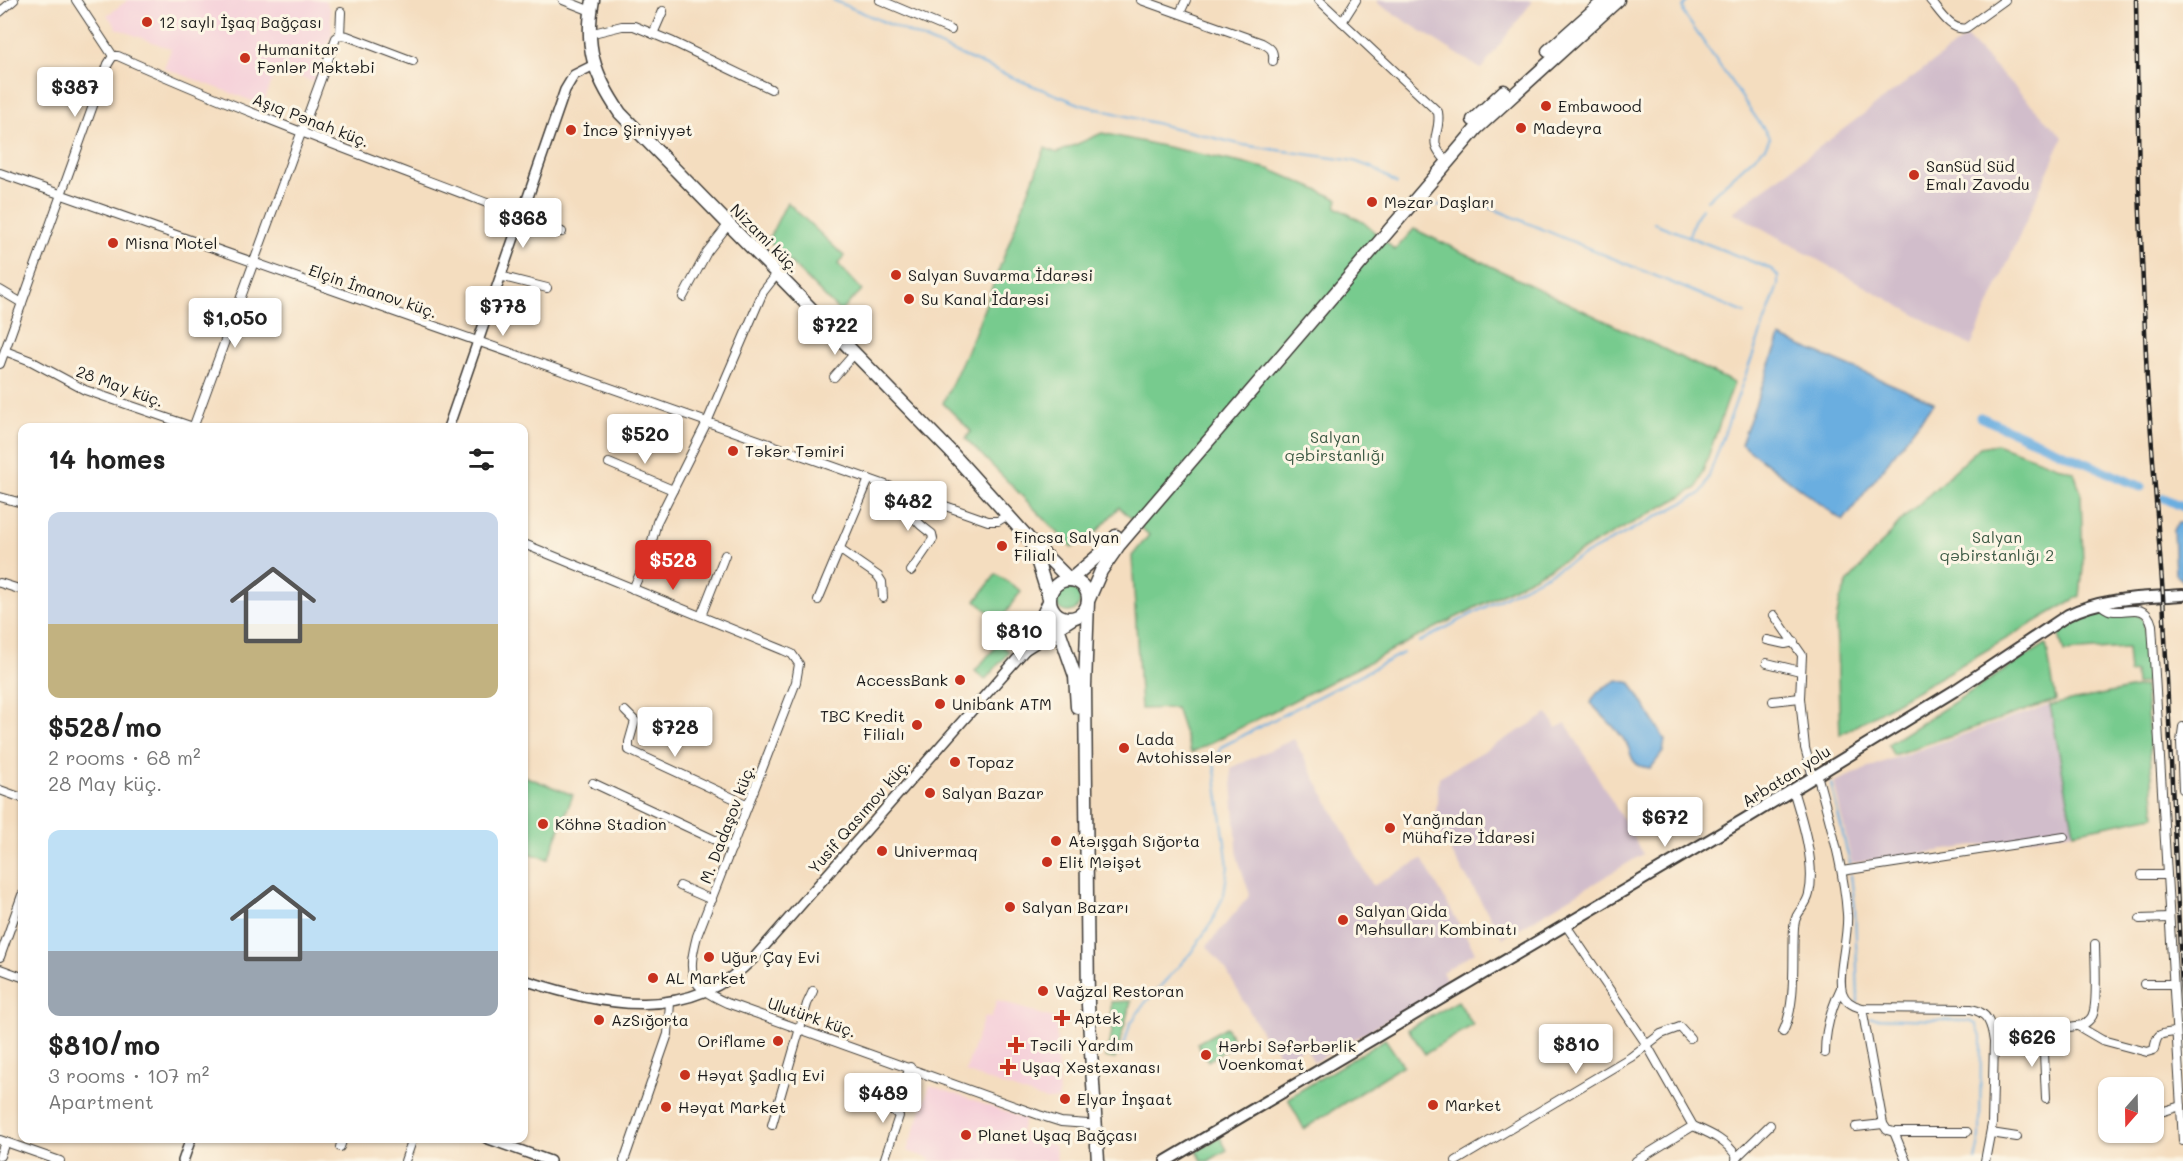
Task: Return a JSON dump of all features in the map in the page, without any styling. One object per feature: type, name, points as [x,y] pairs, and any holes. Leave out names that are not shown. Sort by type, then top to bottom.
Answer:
[{"type":"main road","points":[[1098,1161],[1089,1044],[1086,910],[1085,701],[1088,601],[1085,589],[1076,581],[1058,583],[1050,592],[1051,604],[1062,618],[1074,618],[1084,612],[1088,601],[1101,571],[1119,545],[1445,159],[1479,113],[1605,0]]},
{"type":"main road","points":[[1070,580],[1112,541],[1445,159],[1490,115],[1618,0]]},
{"type":"main road","name":"Nizami küç.","points":[[592,5],[589,34],[594,64],[607,93],[626,120],[950,451],[1031,541],[1070,580]]},
{"type":"main road","points":[[1031,541],[1073,668],[1077,696],[1081,1005],[1091,1161]]},
{"type":"main road","name":"Arbatan yolu","points":[[1166,1161],[1793,790],[1954,691],[2068,615],[2100,603],[2183,595]]},
{"type":"street","points":[[0,12],[14,0]]},
{"type":"street","points":[[0,364],[108,64],[113,56],[76,0]]},
{"type":"street","name":"Nizami küç.","points":[[563,0],[592,5]]},
{"type":"street","points":[[880,0],[951,30]]},
{"type":"street","points":[[1141,0],[1271,48],[1274,53],[1273,61]]},
{"type":"street","points":[[1180,13],[1186,0]]},
{"type":"street","points":[[1319,0],[1438,112],[1434,137],[1437,150],[1445,159]]},
{"type":"street","points":[[1342,22],[1356,0]]},
{"type":"street","points":[[1930,0],[1954,27],[1961,29],[1966,28],[2006,0]]},
{"type":"street","points":[[653,34],[663,10]]},
{"type":"street","points":[[195,423],[336,38],[340,35],[341,12]]},
{"type":"street","points":[[589,34],[622,26],[634,26],[771,89]]},
{"type":"street","points":[[340,35],[413,61]]},
{"type":"street","name":"Aşıq Pənah küç.","points":[[113,56],[301,132],[562,232]]},
{"type":"street","points":[[450,423],[569,82],[581,70],[594,64]]},
{"type":"street","name":"Elçin İmanov küç.","points":[[0,173],[993,522],[1008,515]]},
{"type":"street","points":[[683,297],[707,252],[728,225]]},
{"type":"street","points":[[633,589],[645,566],[657,522],[706,422],[763,292],[777,274]]},
{"type":"street","points":[[500,276],[547,288]]},
{"type":"street","points":[[0,290],[22,303]]},
{"type":"street","name":"28 May küç.","points":[[5,351],[37,364],[85,390],[182,423]]},
{"type":"street","points":[[834,377],[855,353]]},
{"type":"street","points":[[609,463],[673,490]]},
{"type":"street","points":[[818,600],[869,478]]},
{"type":"street","points":[[911,571],[933,539],[932,534],[915,521],[912,514],[916,495]]},
{"type":"street","points":[[0,497],[18,502]]},
{"type":"street","points":[[528,546],[701,616],[725,555]]},
{"type":"street","points":[[839,549],[878,576],[882,582],[883,598]]},
{"type":"street","points":[[0,583],[18,589]]},
{"type":"street","points":[[2100,603],[2110,611],[2146,612],[2152,625],[2183,1141]]},
{"type":"street","points":[[1025,650],[1051,604]]},
{"type":"street","points":[[1774,615],[1802,655],[1800,698],[1805,748],[1842,871],[1848,926],[1841,988],[1825,1037],[1825,1053]]},
{"type":"street","name":"M. Dadaşov küç.","points":[[701,616],[792,654],[799,664],[796,682],[698,936],[691,963],[696,982],[706,992]]},
{"type":"street","points":[[1025,650],[1079,616]]},
{"type":"street","points":[[1767,640],[1785,644],[1794,642]]},
{"type":"street","name":"Yusif Qasımov küç.","points":[[706,992],[734,977],[754,958],[1025,650]]},
{"type":"street","points":[[1767,663],[1800,671]]},
{"type":"street","points":[[1773,700],[1800,698]]},
{"type":"street","points":[[625,711],[635,721],[629,750],[748,806]]},
{"type":"street","points":[[2183,727],[2181,742],[2183,789]]},
{"type":"street","points":[[593,783],[732,848]]},
{"type":"street","points":[[0,790],[18,797]]},
{"type":"street","points":[[1783,1032],[1790,1014],[1795,918],[1806,903],[1810,887],[1806,836],[1793,790]]},
{"type":"street","points":[[1842,871],[2064,837]]},
{"type":"street","points":[[2142,875],[2166,874]]},
{"type":"street","points":[[680,886],[712,900]]},
{"type":"street","points":[[0,957],[18,906]]},
{"type":"street","points":[[2140,919],[2169,918]]},
{"type":"street","points":[[1565,924],[1647,1045],[1693,1126],[1720,1138],[1730,1147],[1737,1159],[1770,1125]]},
{"type":"street","points":[[1992,1029],[2014,1034],[2032,1033],[2078,1026],[2089,1021],[2093,1014],[2095,944]]},
{"type":"street","points":[[0,969],[18,976]]},
{"type":"street","points":[[528,981],[560,992],[609,1002],[643,1004],[670,1002],[706,992]]},
{"type":"street","points":[[2144,984],[2173,984]]},
{"type":"street","points":[[1841,988],[1846,1000],[1862,1008],[1971,1009],[1980,1011],[1988,1018],[1994,1042],[1991,1133],[1985,1161]]},
{"type":"street","points":[[772,1125],[807,1004],[813,991]]},
{"type":"street","name":"Ulutürk küç.","points":[[706,992],[728,1003],[1051,1119],[1072,1124],[1088,1124]]},
{"type":"street","points":[[624,1161],[668,1034],[670,1002]]},
{"type":"street","points":[[1862,1008],[1883,1124],[1887,1130],[1894,1132],[1967,1132]]},
{"type":"street","points":[[2078,1026],[2102,1040],[2147,1052],[2154,1050],[2159,1034],[2176,1032]]},
{"type":"street","points":[[1456,1161],[1631,1058],[1661,1034],[1677,1027],[1683,1028],[1690,1038]]},
{"type":"street","points":[[2032,1033],[2044,1053],[2046,1098]]},
{"type":"street","points":[[894,1111],[910,1067]]},
{"type":"street","points":[[859,1099],[898,1113],[899,1119],[884,1161]]},
{"type":"street","points":[[2164,1111],[2181,1106]]},
{"type":"street","points":[[1856,1127],[1883,1124]]},
{"type":"street","points":[[1636,1161],[1693,1126]]},
{"type":"street","points":[[1894,1132],[1905,1161]]},
{"type":"street","points":[[1991,1133],[2017,1137]]},
{"type":"street","points":[[0,1156],[2,1141],[60,1161]]},
{"type":"street","points":[[183,1161],[189,1143]]},
{"type":"street","points":[[340,1147],[341,1143]]},
{"type":"street","points":[[405,1161],[411,1143]]},
{"type":"street","points":[[500,1143],[550,1161]]},
{"type":"shaded area","name":"Humanitar Fənlər Məktəbi","points":[[128,0],[325,0],[330,10],[332,34],[313,82],[276,69],[263,105],[164,68],[171,49],[118,29],[107,15]]},
{"type":"shaded area","points":[[1378,0],[1529,0],[1532,2],[1481,69],[1377,3]]},
{"type":"shaded area","name":"SanSüd Süd Emalı Zavodu","points":[[1966,37],[2063,137],[1971,346],[1733,212]]},
{"type":"shaded area","points":[[2050,705],[2074,832],[1852,863],[1834,782],[1886,761]]},
{"type":"shaded area","points":[[1548,714],[1556,728],[1566,723],[1643,854],[1503,938],[1435,825],[1439,777]]},
{"type":"shaded area","name":"Salyan Qida Məhsulları Kombinatı","points":[[1294,739],[1373,886],[1422,859],[1475,952],[1442,972],[1449,985],[1314,1062],[1305,1047],[1282,1060],[1274,1045],[1270,1047],[1226,970],[1207,946],[1250,895],[1238,859],[1231,768]]},
{"type":"shaded area","name":"Təcili Yardım","points":[[997,1000],[1056,1019],[1059,1100],[1045,1100],[965,1072],[984,1017],[991,1018]]},
{"type":"shaded area","name":"Planet Uşaq Bağçası","points":[[930,1085],[1025,1119],[1016,1146],[1021,1134],[1055,1146],[1057,1161],[930,1161],[931,1159],[907,1151]]},
{"type":"green space","name":"Salyan qəbirstanlığı","points":[[1102,133],[1269,169],[1338,199],[1336,207],[1363,222],[1395,250],[1414,229],[1734,383],[1697,488],[1496,597],[1191,753],[1176,708],[1141,709],[1132,556],[1149,535],[1119,507],[1087,543],[1080,543],[1072,547],[966,439],[971,431],[943,403],[974,335],[1045,148],[1057,153]]},
{"type":"green space","points":[[787,202],[844,256],[838,264],[862,290],[840,312],[768,240]]},
{"type":"green space","name":"Salyan qəbirstanlığı 2","points":[[1996,444],[2074,472],[2081,493],[2083,568],[2080,596],[1840,735],[1836,622],[1840,600],[1848,582],[1902,520],[1953,472],[1980,447]]},
{"type":"green space","points":[[996,574],[1021,591],[1002,618],[997,619],[976,601]]},
{"type":"green space","points":[[1068,588],[1076,592],[1080,600],[1076,608],[1068,612],[1060,608],[1056,600],[1060,592]]},
{"type":"green space","points":[[2096,613],[2139,615],[2144,622],[2147,682],[2136,685],[2135,672],[2129,673],[2127,648],[2064,652],[2059,635],[2068,626]]},
{"type":"green space","points":[[999,643],[1009,652],[985,680],[975,671]]},
{"type":"green space","points":[[2046,644],[2056,700],[1893,755],[1888,744]]},
{"type":"green space","points":[[2145,686],[2155,816],[2074,832],[2050,705]]},
{"type":"green space","name":"Köhnə Stadion","points":[[528,778],[573,795],[548,859],[529,853]]},
{"type":"green space","points":[[1131,1001],[1115,1059],[1105,1057],[1112,1032],[1111,1002]]},
{"type":"green space","points":[[1458,1001],[1473,1025],[1425,1054],[1408,1029]]},
{"type":"green space","points":[[1226,1027],[1236,1044],[1208,1061],[1197,1043]]},
{"type":"green space","points":[[1385,1039],[1403,1065],[1304,1129],[1288,1098]]},
{"type":"green space","points":[[1220,1137],[1227,1150],[1208,1161],[1202,1161],[1197,1151]]},
{"type":"water","points":[[1780,337],[1934,402],[1843,521],[1741,444]]},
{"type":"water","points":[[2178,523],[2183,523],[2183,581],[2175,574],[2173,530]]},
{"type":"water","points":[[1618,680],[1631,683],[1665,740],[1663,752],[1651,768],[1636,763],[1622,737],[1591,703],[1606,686]]},
{"type":"waterway","points":[[833,0],[1082,105],[1243,145],[1354,161],[1373,168],[1397,184]]},
{"type":"waterway","points":[[1688,0],[1683,7],[1684,14],[1770,138],[1765,147],[1707,200]]},
{"type":"waterway","points":[[1430,205],[1484,205],[1745,313]]},
{"type":"waterway","points":[[1689,235],[1702,208]]},
{"type":"waterway","points":[[1419,642],[1700,494],[1705,487],[1778,285],[1778,276],[1771,269],[1654,223]]},
{"type":"waterway","points":[[1980,417],[2141,487]]},
{"type":"waterway","points":[[2164,498],[2183,507]]},
{"type":"waterway","points":[[1121,1057],[1130,1024],[1145,1003],[1190,954],[1212,922],[1224,894],[1228,866],[1214,762],[1221,747],[1403,653]]},
{"type":"waterway","points":[[1831,784],[1850,864]]},
{"type":"waterway","points":[[1851,875],[1855,908],[1858,1002]]},
{"type":"waterway","points":[[1871,1018],[1969,1021],[1976,1024],[1981,1037],[1980,1137],[1975,1161]]},
{"type":"railway","points":[[2136,0],[2139,189],[2147,379],[2163,596],[2183,1011]]},
{"type":"place","name":"12 saylı İşaq Bağçası","points":[[147,22]]},
{"type":"place","name":"Humanitar Fənlər Məktəbi","points":[[245,58]]},
{"type":"place","name":"Embawood","points":[[1546,106]]},
{"type":"place","name":"Madeyra","points":[[1521,128]]},
{"type":"place","name":"İncə Şirniyyət","points":[[571,130]]},
{"type":"place","name":"SanSüd Süd Emalı Zavodu","points":[[1914,175]]},
{"type":"place","name":"Məzar Daşları","points":[[1372,202]]},
{"type":"place","name":"Misna Motel","points":[[113,243]]},
{"type":"place","name":"Salyan Suvarma İdarəsi","points":[[896,275]]},
{"type":"place","name":"Su Kanal İdarəsi","points":[[909,299]]},
{"type":"place","name":"Təkər Təmiri","points":[[733,451]]},
{"type":"place","name":"Fincsa Salyan Filialı","points":[[1002,546]]},
{"type":"place","name":"AccessBank","points":[[960,680]]},
{"type":"place","name":"Unibank ATM","points":[[940,704]]},
{"type":"place","name":"TBC Kredit Filialı","points":[[917,725]]},
{"type":"place","name":"Lada Avtohissələr","points":[[1124,748]]},
{"type":"place","name":"Topaz","points":[[955,762]]},
{"type":"place","name":"Salyan Bazar","points":[[930,793]]},
{"type":"place","name":"Köhnə Stadion","points":[[543,824]]},
{"type":"place","name":"Yanğından Mühafizə İdarəsi","points":[[1390,828]]},
{"type":"place","name":"Atəışgah Sığorta","points":[[1056,841]]},
{"type":"place","name":"Univermaq","points":[[882,851]]},
{"type":"place","name":"Elit Məişət","points":[[1047,862]]},
{"type":"place","name":"Salyan Bazarı","points":[[1010,907]]},
{"type":"place","name":"Salyan Qida Məhsulları Kombinatı","points":[[1343,920]]},
{"type":"place","name":"Uğur Çay Evi","points":[[709,957]]},
{"type":"place","name":"AL Market","points":[[653,978]]},
{"type":"place","name":"Vağzal Restoran","points":[[1043,991]]},
{"type":"place","name":"Aptek","points":[[1062,1018]]},
{"type":"place","name":"AzSığorta","points":[[599,1020]]},
{"type":"place","name":"Oriflame","points":[[778,1041]]},
{"type":"place","name":"Təcili Yardım","points":[[1016,1045]]},
{"type":"place","name":"Hərbi Səfərbərlik Voenkomat","points":[[1206,1055]]},
{"type":"place","name":"Uşaq Xəstəxanası","points":[[1008,1067]]},
{"type":"place","name":"Həyat Şadlıq Evi","points":[[685,1075]]},
{"type":"place","name":"Elyar İnşaat","points":[[1065,1099]]},
{"type":"place","name":"Market","points":[[1433,1105]]},
{"type":"place","name":"Həyat Market","points":[[666,1107]]},
{"type":"place","name":"Planet Uşaq Bağçası","points":[[966,1135]]}]
